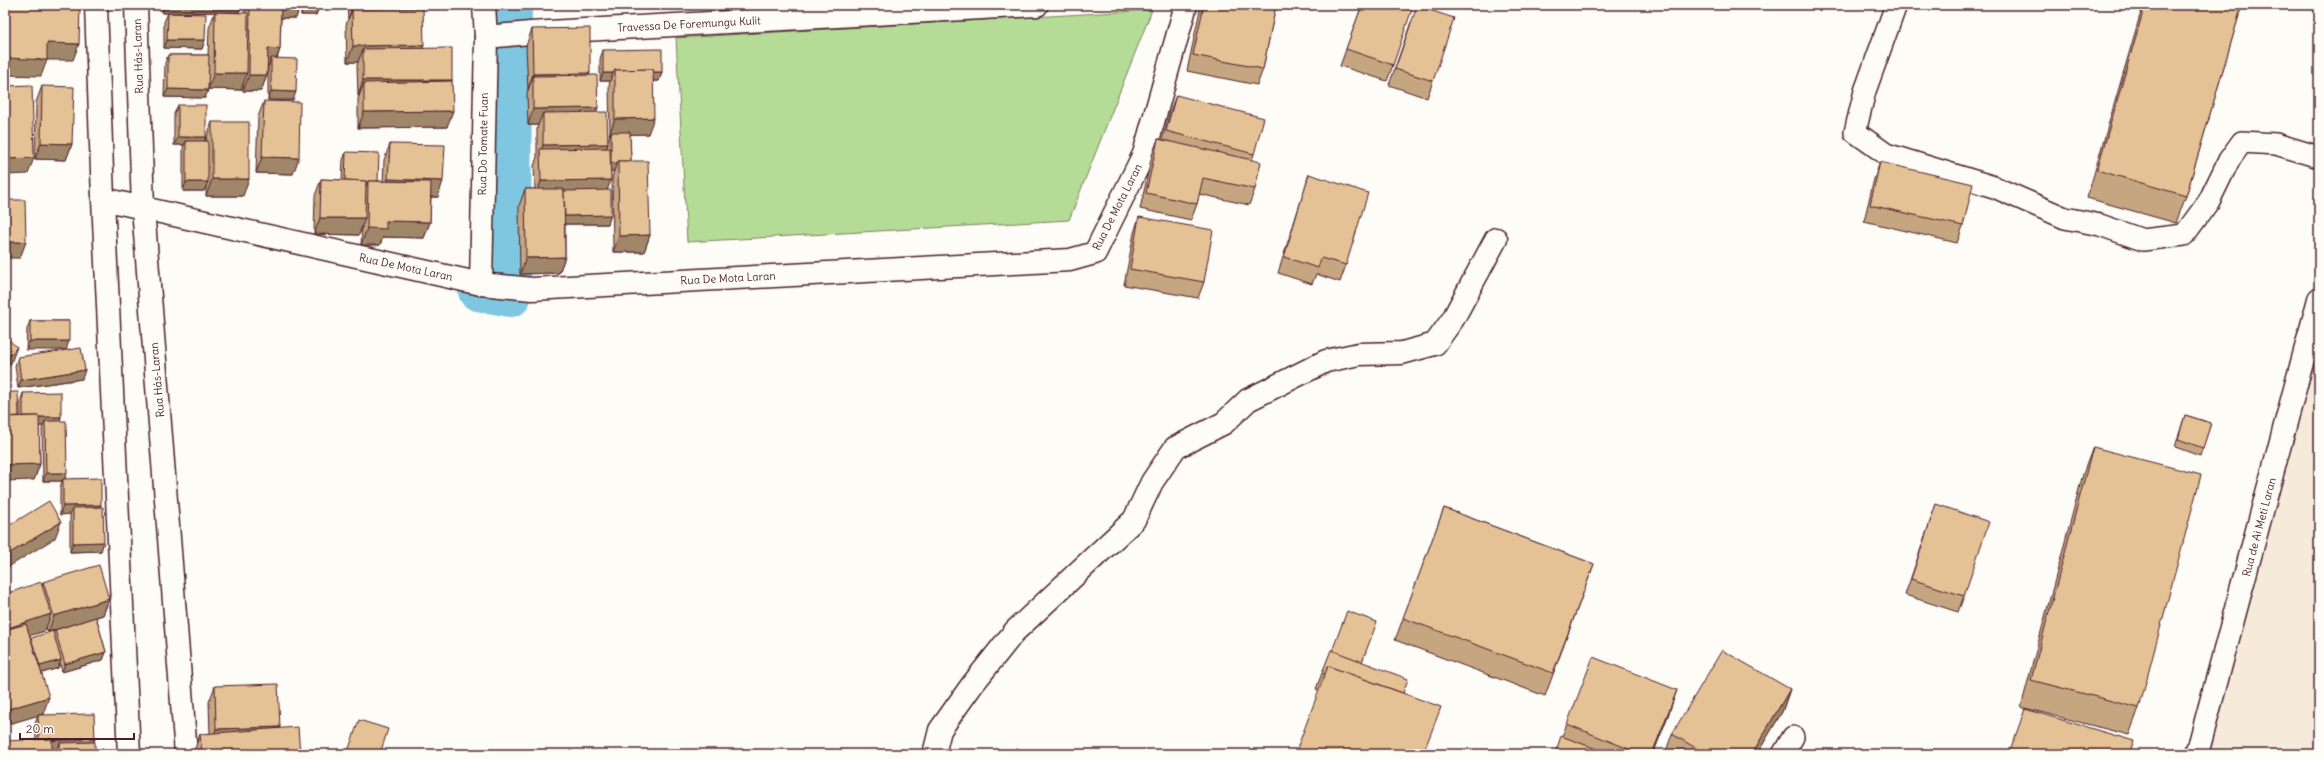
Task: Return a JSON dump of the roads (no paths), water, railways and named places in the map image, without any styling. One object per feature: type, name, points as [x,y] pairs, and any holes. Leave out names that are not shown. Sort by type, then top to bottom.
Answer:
[{"type":"street","points":[[96,5],[103,199],[129,754]]},
{"type":"street","name":"Rua Hás-Laran","points":[[136,5],[143,208],[186,754]]},
{"type":"street","name":"Rua Do Tomate Fuan","points":[[481,284],[486,37],[484,5]]},
{"type":"street","name":"Travessa De Foremungu Kulit","points":[[486,37],[530,33],[1037,5]]},
{"type":"street","name":"Rua De Mota Laran","points":[[103,199],[481,284],[532,288],[1070,260],[1095,253],[1144,154],[1186,5]]},
{"type":"street","points":[[934,754],[940,730],[972,685],[1015,631],[1134,520],[1152,482],[1175,448],[1224,424],[1248,400],[1326,361],[1358,354],[1402,353],[1435,344],[1453,319],[1496,239]]},
{"type":"street","name":"Rua de Ai Meti Laran","points":[[2197,754],[2319,299]]},
{"type":"lane","points":[[1896,5],[1865,91],[1855,132],[1886,154],[1994,188],[2064,218],[2100,224],[2143,240],[2184,235],[2209,201],[2229,160],[2242,142],[2276,144],[2319,157]]},
{"type":"waterway","points":[[478,291],[511,297],[512,5]]}]
